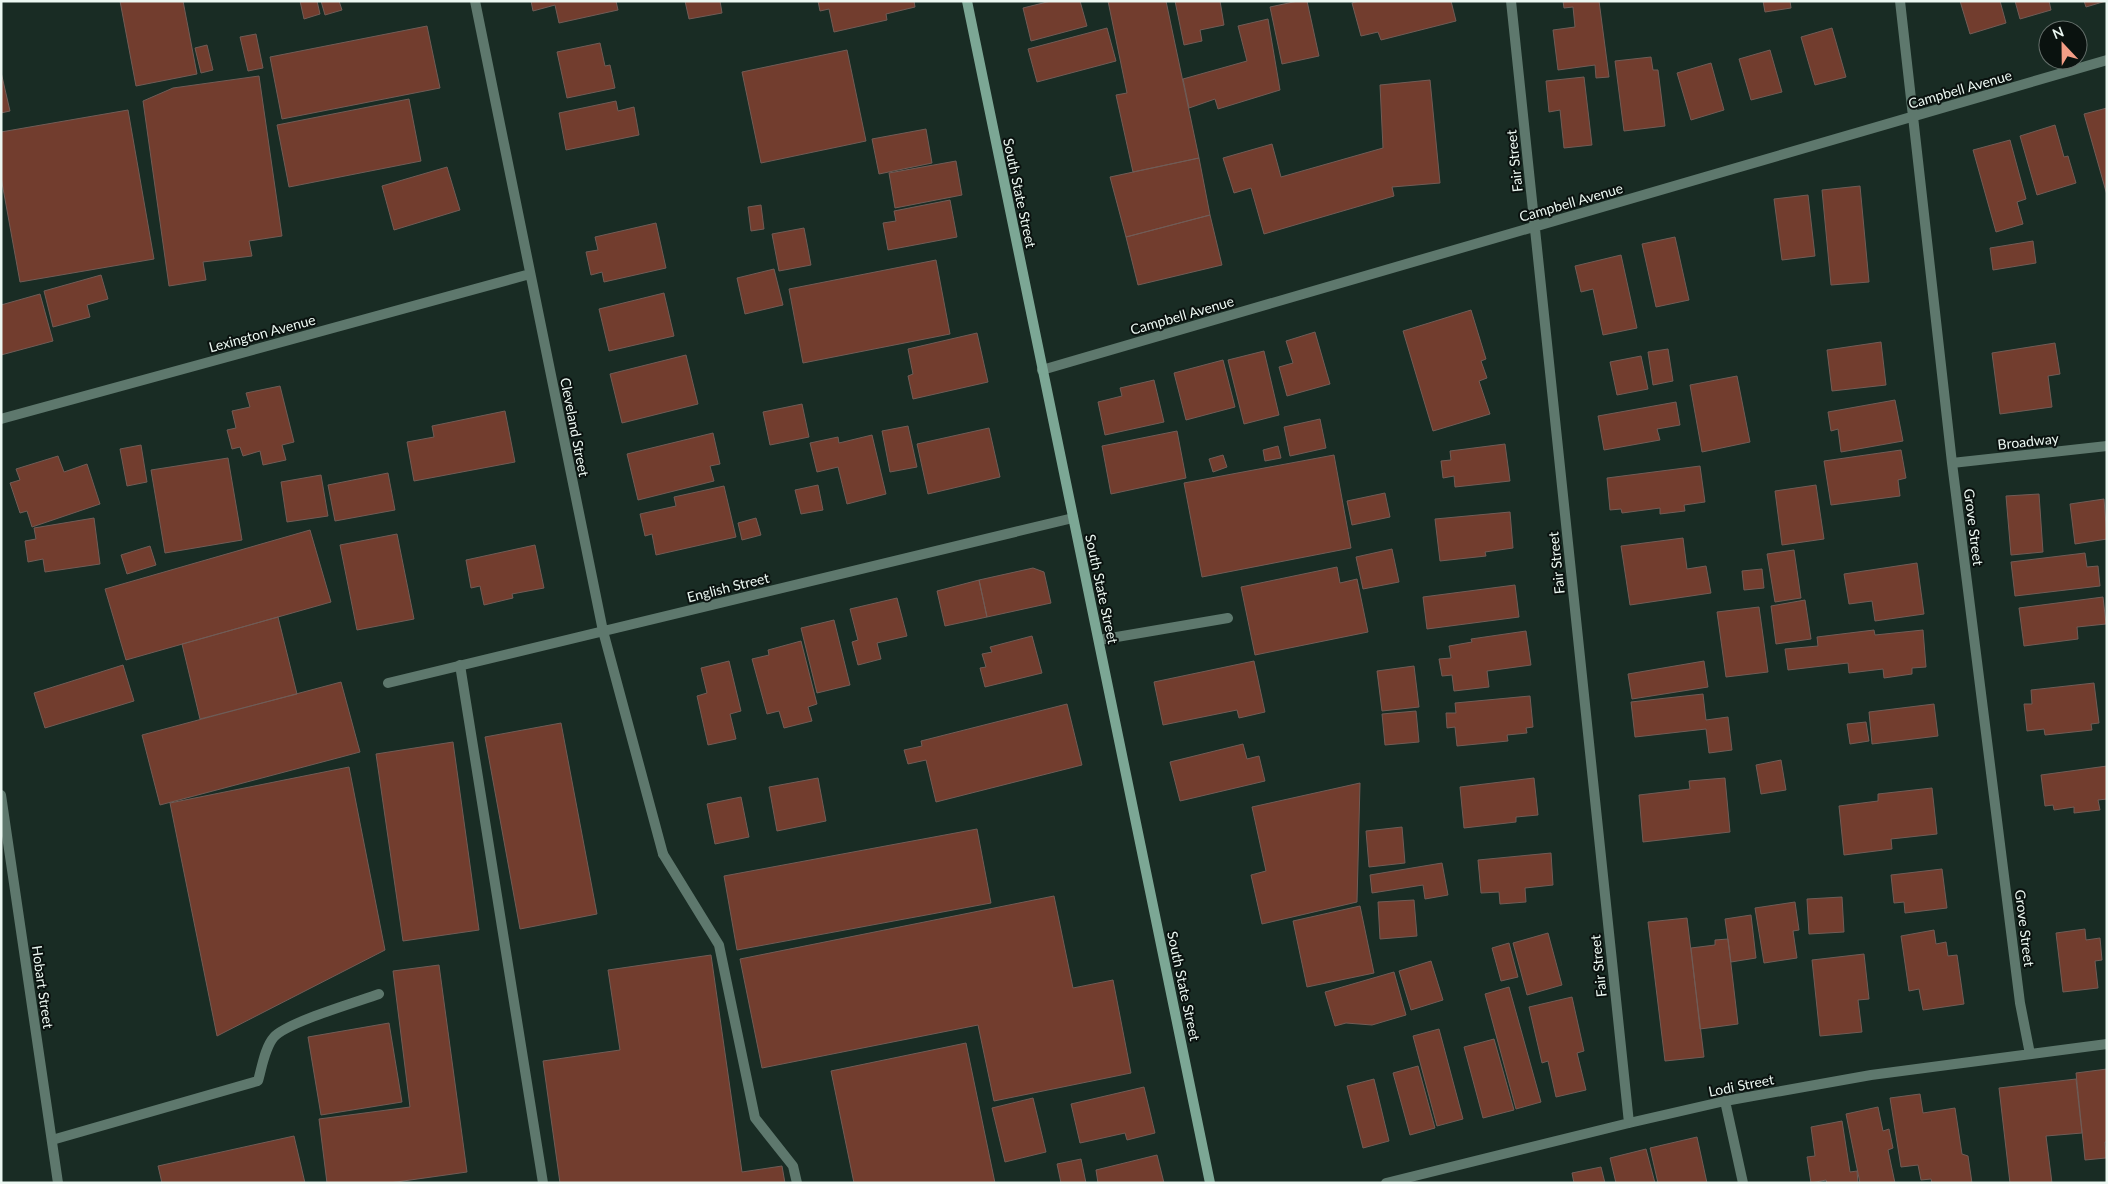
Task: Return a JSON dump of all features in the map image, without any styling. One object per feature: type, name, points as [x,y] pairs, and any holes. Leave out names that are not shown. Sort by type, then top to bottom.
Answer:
[{"type":"street","name":"Cleveland Street","points":[[475,1],[603,631],[663,854],[719,945],[755,1118],[793,1166],[796,1183]]},
{"type":"street","name":"South State Street","points":[[966,1],[1210,1183]]},
{"type":"street","name":"Fair Street","points":[[1511,1],[1628,1123]]},
{"type":"street","name":"Grove Street","points":[[1900,1],[1952,463],[2020,1003],[2030,1054]]},
{"type":"street","name":"Campbell Avenue","points":[[1042,370],[2107,60]]},
{"type":"street","name":"Lexington Avenue","points":[[1,419],[530,274]]},
{"type":"street","name":"Broadway","points":[[1952,463],[2107,446]]},
{"type":"street","name":"English Street","points":[[388,683],[1073,518]]},
{"type":"street","points":[[1099,640],[1228,618]]},
{"type":"street","points":[[460,666],[542,1183]]},
{"type":"street","name":"Hobart Street","points":[[1,795],[58,1183]]},
{"type":"street","points":[[52,1140],[258,1081],[266,1054],[274,1037],[293,1025],[379,994]]},
{"type":"street","name":"Lodi Street","points":[[1386,1183],[1725,1101],[1871,1075],[2107,1044]]},
{"type":"street","points":[[1725,1101],[1743,1183]]},
{"type":"building","points":[[120,1],[183,1],[197,74],[136,86]]},
{"type":"building","points":[[300,1],[317,1],[320,14],[304,19]]},
{"type":"building","points":[[321,1],[339,1],[342,10],[325,15]]},
{"type":"building","points":[[531,1],[616,1],[618,10],[559,23],[555,5],[533,11]]},
{"type":"building","points":[[685,1],[720,1],[722,13],[689,19]]},
{"type":"building","points":[[818,1],[914,1],[915,7],[886,14],[887,20],[834,32],[829,9],[820,11]]},
{"type":"building","points":[[1051,1],[1080,1],[1087,26],[1031,41],[1023,8]]},
{"type":"building","points":[[1108,1],[1166,1],[1199,158],[1133,172],[1116,95],[1127,93]]},
{"type":"building","points":[[1175,1],[1220,1],[1224,25],[1200,30],[1202,41],[1184,45]]},
{"type":"building","points":[[1307,1],[1319,56],[1282,64],[1270,7]]},
{"type":"building","points":[[1359,1],[1451,1],[1456,21],[1381,40],[1378,32],[1361,36],[1352,3]]},
{"type":"building","points":[[1563,1],[1599,1],[1609,77],[1596,78],[1595,65],[1558,70],[1553,30],[1575,27],[1573,7],[1564,8]]},
{"type":"building","points":[[1763,1],[1790,1],[1791,8],[1765,12]]},
{"type":"building","points":[[1960,1],[2000,1],[2006,23],[1970,34]]},
{"type":"building","points":[[2015,1],[2049,1],[2051,10],[2020,19]]},
{"type":"building","points":[[2084,1],[2106,1],[2086,7]]},
{"type":"building","points":[[1268,19],[1280,90],[1218,109],[1215,99],[1189,108],[1183,79],[1247,61],[1238,26]]},
{"type":"building","points":[[427,26],[440,88],[282,119],[270,57]]},
{"type":"building","points":[[1107,28],[1116,61],[1037,82],[1028,49]]},
{"type":"building","points":[[1832,28],[1846,77],[1815,85],[1801,37]]},
{"type":"building","points":[[256,34],[263,68],[248,71],[240,37]]},
{"type":"building","points":[[600,43],[605,66],[610,65],[615,88],[567,98],[557,52]]},
{"type":"building","points":[[207,45],[213,70],[201,73],[195,48]]},
{"type":"building","points":[[847,50],[866,141],[761,163],[742,72]]},
{"type":"building","points":[[1770,50],[1782,92],[1751,100],[1739,59]]},
{"type":"building","points":[[1651,57],[1653,70],[1658,70],[1665,126],[1624,131],[1615,61]]},
{"type":"building","points":[[1711,63],[1724,110],[1691,120],[1677,73]]},
{"type":"building","points":[[1,72],[10,111],[1,113]]},
{"type":"building","points":[[259,76],[282,236],[249,241],[252,256],[203,262],[206,280],[169,286],[143,101],[173,88]]},
{"type":"building","points":[[1584,77],[1592,145],[1564,148],[1560,110],[1549,112],[1546,81]]},
{"type":"building","points":[[1430,80],[1440,183],[1392,187],[1394,196],[1264,234],[1251,188],[1234,193],[1223,158],[1272,144],[1281,177],[1383,148],[1380,85]]},
{"type":"building","points":[[409,99],[421,161],[289,187],[277,125]]},
{"type":"building","points":[[616,101],[618,111],[634,107],[639,135],[566,150],[559,113]]},
{"type":"building","points":[[2107,108],[2107,195],[2084,114]]},
{"type":"building","points":[[128,110],[154,259],[20,282],[1,177],[1,132]]},
{"type":"building","points":[[2055,125],[2064,157],[2068,156],[2076,183],[2037,195],[2020,136]]},
{"type":"building","points":[[926,129],[932,163],[879,174],[872,139]]},
{"type":"building","points":[[2010,140],[2026,199],[2017,202],[2023,224],[1996,232],[1973,150]]},
{"type":"building","points":[[1199,158],[1210,215],[1126,237],[1110,177]]},
{"type":"building","points":[[956,161],[962,195],[895,208],[889,173]]},
{"type":"building","points":[[447,167],[460,210],[394,230],[382,186]]},
{"type":"building","points":[[1860,186],[1869,282],[1831,285],[1822,190]]},
{"type":"building","points":[[1808,195],[1815,256],[1782,260],[1774,199]]},
{"type":"building","points":[[950,200],[957,237],[888,250],[883,223],[896,221],[894,211]]},
{"type":"building","points":[[761,205],[764,229],[751,231],[748,207]]},
{"type":"building","points":[[1210,215],[1222,265],[1138,285],[1126,237]]},
{"type":"building","points":[[656,223],[666,268],[604,282],[602,272],[591,275],[586,252],[598,250],[595,237]]},
{"type":"building","points":[[804,228],[811,265],[779,271],[772,234]]},
{"type":"building","points":[[1675,237],[1689,300],[1656,307],[1642,244]]},
{"type":"building","points":[[2033,241],[2036,263],[1993,270],[1990,248]]},
{"type":"building","points":[[1621,255],[1637,328],[1603,335],[1593,289],[1581,292],[1575,266]]},
{"type":"building","points":[[936,260],[950,334],[803,363],[789,289]]},
{"type":"building","points":[[774,269],[783,305],[745,314],[737,278]]},
{"type":"building","points":[[101,275],[108,299],[87,305],[90,317],[53,327],[44,291]]},
{"type":"building","points":[[664,293],[674,336],[609,351],[599,309]]},
{"type":"building","points":[[40,294],[53,341],[1,355],[1,305]]},
{"type":"building","points":[[1471,310],[1486,359],[1481,361],[1487,378],[1479,381],[1490,414],[1433,431],[1403,331]]},
{"type":"building","points":[[1315,332],[1330,384],[1287,396],[1279,367],[1293,363],[1286,341]]},
{"type":"building","points":[[977,333],[988,382],[913,399],[908,376],[913,374],[908,349]]},
{"type":"building","points":[[1881,342],[1886,385],[1832,391],[1827,350]]},
{"type":"building","points":[[2055,343],[2060,374],[2048,376],[2052,407],[2000,414],[1992,353]]},
{"type":"building","points":[[1668,349],[1673,381],[1653,385],[1648,352]]},
{"type":"building","points":[[1264,351],[1279,415],[1244,424],[1228,360]]},
{"type":"building","points":[[686,355],[698,404],[622,423],[610,374]]},
{"type":"building","points":[[1641,356],[1648,389],[1617,395],[1610,362]]},
{"type":"building","points":[[1223,360],[1235,407],[1186,420],[1174,373]]},
{"type":"building","points":[[1737,376],[1750,442],[1702,452],[1690,385]]},
{"type":"building","points":[[1154,380],[1164,422],[1105,435],[1098,402],[1122,396],[1120,388]]},
{"type":"building","points":[[280,386],[294,442],[282,445],[286,460],[263,465],[260,451],[243,456],[240,447],[232,449],[227,430],[236,428],[232,411],[250,407],[246,393]]},
{"type":"building","points":[[1895,400],[1903,441],[1841,452],[1838,429],[1831,431],[1828,412]]},
{"type":"building","points":[[1676,402],[1680,425],[1657,429],[1660,440],[1604,450],[1598,416]]},
{"type":"building","points":[[802,404],[809,437],[770,445],[763,412]]},
{"type":"building","points":[[505,411],[515,462],[414,481],[407,442],[434,437],[432,426]]},
{"type":"building","points":[[1320,419],[1326,448],[1290,456],[1284,427]]},
{"type":"building","points":[[908,426],[917,467],[890,472],[882,431]]},
{"type":"building","points":[[989,428],[1000,477],[928,494],[917,444]]},
{"type":"building","points":[[1177,431],[1186,478],[1111,494],[1102,446]]},
{"type":"building","points":[[713,433],[720,464],[710,466],[714,481],[638,500],[627,454]]},
{"type":"building","points":[[872,435],[886,494],[847,504],[838,467],[817,472],[810,443],[838,437],[839,443]]},
{"type":"building","points":[[1505,444],[1510,481],[1455,487],[1454,476],[1443,478],[1441,461],[1451,460],[1450,451]]},
{"type":"building","points":[[141,445],[147,482],[127,486],[120,449]]},
{"type":"building","points":[[1278,446],[1281,458],[1265,461],[1263,450]]},
{"type":"building","points":[[1901,450],[1906,478],[1898,480],[1900,496],[1831,505],[1824,461]]},
{"type":"building","points":[[1223,455],[1227,467],[1213,472],[1209,459]]},
{"type":"building","points":[[1334,455],[1351,548],[1202,577],[1184,483]]},
{"type":"building","points":[[58,456],[64,472],[87,464],[100,504],[32,527],[27,511],[20,513],[10,483],[20,480],[16,469]]},
{"type":"building","points":[[228,458],[242,540],[165,553],[151,470]]},
{"type":"building","points":[[1700,466],[1705,502],[1684,505],[1685,511],[1660,514],[1660,508],[1622,513],[1621,509],[1610,510],[1607,478]]},
{"type":"building","points":[[388,473],[395,510],[335,521],[328,485]]},
{"type":"building","points":[[321,475],[328,516],[287,522],[281,482]]},
{"type":"building","points":[[818,485],[823,510],[801,514],[795,490]]},
{"type":"building","points":[[1816,485],[1824,539],[1782,545],[1775,491]]},
{"type":"building","points":[[724,486],[736,537],[656,555],[652,534],[645,536],[640,514],[676,506],[674,497]]},
{"type":"building","points":[[1385,493],[1390,517],[1352,525],[1347,501]]},
{"type":"building","points":[[2039,494],[2043,552],[2011,555],[2006,496]]},
{"type":"building","points":[[2104,499],[2107,539],[2075,544],[2070,504]]},
{"type":"building","points":[[1510,512],[1513,548],[1485,552],[1486,556],[1440,561],[1435,519]]},
{"type":"building","points":[[94,518],[100,564],[45,572],[43,559],[28,562],[25,541],[36,539],[34,528]]},
{"type":"building","points":[[756,518],[761,535],[742,540],[738,523]]},
{"type":"building","points":[[310,530],[331,602],[126,660],[105,589]]},
{"type":"building","points":[[397,534],[414,619],[357,630],[340,545]]},
{"type":"building","points":[[1683,538],[1687,569],[1706,566],[1711,593],[1630,605],[1621,546]]},
{"type":"building","points":[[535,545],[544,588],[512,594],[513,598],[484,605],[480,586],[471,588],[466,560]]},
{"type":"building","points":[[150,546],[156,565],[127,574],[121,555]]},
{"type":"building","points":[[1392,549],[1399,582],[1363,589],[1356,557]]},
{"type":"building","points":[[1794,550],[1801,598],[1775,602],[1767,554]]},
{"type":"building","points":[[2085,553],[2087,567],[2098,566],[2100,586],[2015,596],[2011,562]]},
{"type":"building","points":[[1917,563],[1924,614],[1875,621],[1872,601],[1849,604],[1844,574]]},
{"type":"building","points":[[1337,567],[1340,583],[1357,579],[1368,632],[1255,655],[1241,587]]},
{"type":"building","points":[[1033,568],[1044,572],[1051,603],[987,617],[979,580]]},
{"type":"building","points":[[1762,569],[1764,588],[1744,590],[1742,571]]},
{"type":"building","points":[[979,580],[987,617],[945,626],[937,591]]},
{"type":"building","points":[[1515,585],[1519,617],[1427,629],[1423,597]]},
{"type":"building","points":[[2103,597],[2106,624],[2077,627],[2078,639],[2024,646],[2019,608]]},
{"type":"building","points":[[897,598],[907,636],[877,643],[881,659],[858,665],[852,642],[858,640],[850,609]]},
{"type":"building","points":[[1805,600],[1811,639],[1776,644],[1771,606]]},
{"type":"building","points":[[1759,607],[1768,672],[1726,677],[1717,612]]},
{"type":"building","points":[[278,617],[297,694],[200,719],[182,644]]},
{"type":"building","points":[[834,620],[850,685],[817,693],[801,628]]},
{"type":"building","points":[[1874,630],[1875,635],[1923,630],[1926,667],[1912,668],[1912,674],[1884,678],[1883,669],[1849,673],[1848,663],[1788,670],[1785,649],[1818,646],[1817,637]]},
{"type":"building","points":[[1526,631],[1531,665],[1487,671],[1489,687],[1454,691],[1452,675],[1442,676],[1439,659],[1451,658],[1449,646],[1472,642],[1471,639]]},
{"type":"building","points":[[1032,636],[1042,673],[985,687],[980,668],[986,667],[982,654],[992,652],[990,647]]},
{"type":"building","points":[[801,641],[817,704],[808,707],[812,721],[784,728],[779,711],[767,714],[752,659],[769,655],[768,650]]},
{"type":"building","points":[[729,661],[741,711],[730,714],[736,739],[708,745],[697,696],[707,693],[701,668]]},
{"type":"building","points":[[1254,661],[1265,712],[1239,718],[1237,710],[1163,725],[1154,682]]},
{"type":"building","points":[[1704,661],[1708,687],[1632,699],[1628,674]]},
{"type":"building","points":[[123,665],[134,701],[45,728],[34,693]]},
{"type":"building","points":[[1414,666],[1419,707],[1382,711],[1377,671]]},
{"type":"building","points":[[341,682],[360,752],[160,805],[142,735]]},
{"type":"building","points":[[2094,683],[2099,723],[2091,724],[2092,730],[2045,735],[2044,729],[2027,731],[2024,704],[2032,704],[2031,690]]},
{"type":"building","points":[[1703,694],[1706,720],[1728,717],[1732,750],[1709,753],[1706,729],[1635,737],[1631,702]]},
{"type":"building","points":[[1530,696],[1533,727],[1526,728],[1527,733],[1507,735],[1508,741],[1457,746],[1455,727],[1447,728],[1446,713],[1456,713],[1455,703]]},
{"type":"building","points":[[1067,704],[1082,765],[936,802],[926,760],[908,764],[904,750],[922,746],[921,741]]},
{"type":"building","points":[[1934,704],[1938,736],[1872,744],[1869,712]]},
{"type":"building","points":[[1416,711],[1419,742],[1385,745],[1382,714]]},
{"type":"building","points":[[1866,722],[1869,741],[1850,744],[1847,724]]},
{"type":"building","points":[[561,723],[597,914],[520,929],[485,737]]},
{"type":"building","points":[[453,742],[479,930],[403,941],[376,754]]},
{"type":"building","points":[[1243,744],[1247,759],[1259,756],[1265,781],[1180,801],[1170,762]]},
{"type":"building","points":[[1781,760],[1786,790],[1761,794],[1756,765]]},
{"type":"building","points":[[2107,766],[2107,799],[2098,800],[2100,810],[2074,813],[2074,807],[2054,810],[2053,805],[2045,806],[2041,775]]},
{"type":"building","points":[[349,767],[385,950],[217,1036],[170,803]]},
{"type":"building","points":[[818,778],[826,821],[777,831],[769,787]]},
{"type":"building","points":[[1534,778],[1538,815],[1516,817],[1516,822],[1464,828],[1460,787]]},
{"type":"building","points":[[1725,778],[1730,832],[1643,842],[1639,795],[1690,789],[1689,781]]},
{"type":"building","points":[[1360,783],[1357,902],[1262,924],[1251,875],[1266,871],[1252,807]]},
{"type":"building","points":[[1932,788],[1937,834],[1891,839],[1892,849],[1844,855],[1839,806],[1878,801],[1878,794]]},
{"type":"building","points":[[741,797],[749,837],[715,844],[707,804]]},
{"type":"building","points":[[1402,827],[1405,863],[1369,867],[1366,831]]},
{"type":"building","points":[[977,829],[991,903],[737,950],[724,876]]},
{"type":"building","points":[[1551,853],[1553,885],[1525,888],[1526,902],[1500,904],[1499,892],[1481,893],[1478,860]]},
{"type":"building","points":[[1442,863],[1448,895],[1425,899],[1423,885],[1372,893],[1370,875]]},
{"type":"building","points":[[1942,869],[1947,908],[1905,913],[1904,902],[1894,903],[1891,875]]},
{"type":"building","points":[[1054,896],[1073,988],[1113,980],[1131,1073],[994,1101],[978,1025],[762,1068],[740,959]]},
{"type":"building","points":[[1842,897],[1844,932],[1809,934],[1807,899]]},
{"type":"building","points":[[1414,900],[1417,936],[1380,939],[1378,902]]},
{"type":"building","points":[[1795,902],[1799,930],[1793,931],[1797,958],[1764,963],[1755,908]]},
{"type":"building","points":[[1360,906],[1374,973],[1307,987],[1293,921]]},
{"type":"building","points":[[1751,915],[1756,958],[1731,962],[1725,919]]},
{"type":"building","points":[[1687,918],[1704,1057],[1665,1061],[1648,922]]},
{"type":"building","points":[[2085,929],[2086,940],[2100,938],[2102,960],[2095,961],[2098,988],[2063,992],[2056,933]]},
{"type":"building","points":[[1934,930],[1936,944],[1946,942],[1948,956],[1957,955],[1964,1004],[1923,1010],[1919,989],[1909,991],[1901,936]]},
{"type":"building","points":[[1548,933],[1562,985],[1527,995],[1513,943]]},
{"type":"building","points":[[1728,939],[1738,1024],[1700,1029],[1691,948],[1715,945],[1715,940]]},
{"type":"building","points":[[1509,943],[1518,977],[1501,981],[1492,948]]},
{"type":"building","points":[[1864,954],[1869,999],[1858,1000],[1862,1032],[1820,1036],[1812,960]]},
{"type":"building","points":[[711,955],[742,1172],[782,1166],[785,1183],[560,1183],[543,1061],[620,1050],[608,970]]},
{"type":"building","points":[[1431,961],[1443,1000],[1411,1010],[1399,971]]},
{"type":"building","points":[[439,965],[467,1172],[389,1183],[327,1183],[319,1119],[410,1107],[393,971]]},
{"type":"building","points":[[1394,972],[1406,1015],[1372,1025],[1346,1023],[1335,1026],[1325,992]]},
{"type":"building","points":[[1509,987],[1541,1102],[1516,1109],[1485,994]]},
{"type":"building","points":[[1572,997],[1584,1051],[1577,1053],[1586,1090],[1556,1097],[1548,1061],[1542,1063],[1529,1007]]},
{"type":"building","points":[[389,1023],[402,1102],[321,1115],[308,1037]]},
{"type":"building","points":[[1439,1029],[1463,1119],[1437,1126],[1413,1036]]},
{"type":"building","points":[[1494,1039],[1514,1110],[1483,1118],[1464,1047]]},
{"type":"building","points":[[966,1043],[995,1183],[854,1183],[831,1071]]},
{"type":"building","points":[[1418,1066],[1435,1128],[1410,1135],[1393,1073]]},
{"type":"building","points":[[2107,1069],[2106,1158],[2085,1160],[2076,1073]]},
{"type":"building","points":[[1374,1079],[1389,1141],[1363,1148],[1347,1086]]},
{"type":"building","points":[[2076,1079],[2082,1133],[2046,1136],[2052,1183],[2010,1183],[1999,1088]]},
{"type":"building","points":[[1144,1087],[1155,1133],[1127,1140],[1125,1133],[1080,1143],[1071,1104]]},
{"type":"building","points":[[1920,1094],[1923,1113],[1955,1108],[1962,1154],[1968,1156],[1972,1183],[1932,1183],[1931,1179],[1921,1180],[1918,1165],[1901,1167],[1890,1098]]},
{"type":"building","points":[[1033,1098],[1046,1152],[1005,1162],[992,1108]]},
{"type":"building","points":[[1878,1107],[1883,1131],[1889,1129],[1893,1148],[1888,1150],[1895,1183],[1860,1183],[1846,1114]]},
{"type":"building","points":[[1842,1121],[1850,1172],[1857,1171],[1858,1183],[1827,1183],[1826,1180],[1811,1183],[1807,1157],[1815,1156],[1811,1127]]},
{"type":"building","points":[[294,1136],[305,1183],[162,1183],[158,1166]]},
{"type":"building","points":[[1697,1137],[1707,1183],[1658,1183],[1650,1148]]},
{"type":"building","points":[[1646,1149],[1655,1183],[1616,1183],[1610,1158]]},
{"type":"building","points":[[1157,1155],[1164,1183],[1098,1183],[1096,1170]]},
{"type":"building","points":[[1081,1159],[1086,1183],[1061,1183],[1057,1164]]},
{"type":"building","points":[[1601,1167],[1605,1183],[1574,1183],[1572,1173]]}]
